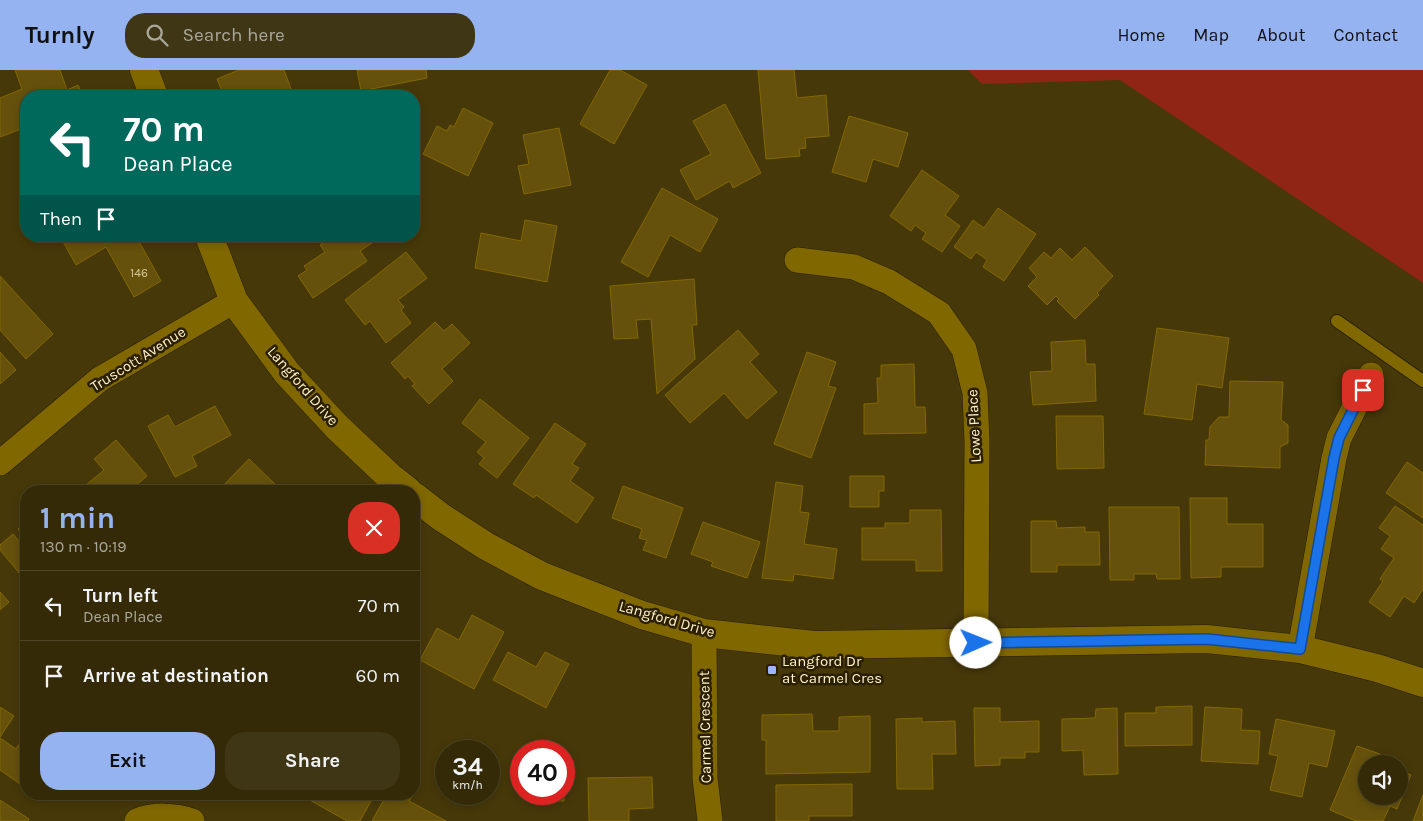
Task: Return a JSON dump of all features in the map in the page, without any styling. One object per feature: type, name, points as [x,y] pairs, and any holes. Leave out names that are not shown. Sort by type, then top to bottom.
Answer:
[{"type":"street","points":[[144,70],[152,90]]},
{"type":"street","name":"Langford Drive","points":[[211,242],[234,301],[287,373],[337,427],[400,485]]},
{"type":"street","name":"Lowe Place","points":[[797,260],[854,267],[889,282],[939,313],[964,349],[975,393],[977,442],[976,643]]},
{"type":"street","name":"Truscott Avenue","points":[[0,463],[100,379],[234,301]]},
{"type":"street","points":[[1300,649],[1334,458],[1342,431],[1371,375]]},
{"type":"street","name":"Langford Drive","points":[[420,501],[441,517],[486,546],[542,576],[642,615],[704,632],[814,645],[1207,639],[1300,649],[1376,668],[1423,683]]},
{"type":"street","name":"Carmel Crescent","points":[[704,632],[704,778],[710,821]]},
{"type":"street","points":[[138,821],[143,818],[178,816],[192,821]]},
{"type":"lane","points":[[1337,321],[1423,381]]},
{"type":"lane","points":[[1371,375],[1383,353]]},
{"type":"shaded area","points":[[968,70],[1423,70],[1423,283],[1120,80],[982,84]]},
{"type":"building","points":[[15,70],[60,70],[67,90],[20,90],[20,129],[0,137],[0,98],[22,89]]},
{"type":"building","points":[[239,70],[284,70],[291,89],[222,90],[217,79]]},
{"type":"building","points":[[357,70],[426,70],[427,78],[361,90]]},
{"type":"building","points":[[610,70],[620,70],[647,85],[614,144],[580,124]]},
{"type":"building","points":[[758,70],[794,70],[797,98],[826,95],[829,136],[805,138],[806,148],[799,149],[800,156],[766,159]]},
{"type":"building","points":[[78,85],[80,90],[67,90]]},
{"type":"building","points":[[725,104],[761,173],[733,188],[730,181],[696,200],[680,170],[711,154],[693,121]]},
{"type":"building","points":[[463,108],[493,123],[468,176],[423,154],[437,126],[447,131],[450,125],[454,127]]},
{"type":"building","points":[[849,116],[908,133],[898,167],[873,159],[866,182],[832,172]]},
{"type":"building","points":[[559,128],[571,185],[524,194],[518,166],[529,164],[523,135]]},
{"type":"building","points":[[922,170],[959,196],[945,215],[960,226],[942,252],[922,239],[926,233],[915,225],[911,231],[890,216]]},
{"type":"building","points":[[662,188],[718,219],[700,252],[670,235],[648,277],[621,262]]},
{"type":"building","points":[[998,208],[1036,234],[1004,281],[983,267],[987,260],[976,252],[971,259],[954,247],[973,220],[984,228]]},
{"type":"building","points":[[525,220],[557,226],[547,282],[475,268],[481,233],[521,241]]},
{"type":"building","points":[[63,242],[139,242],[161,281],[134,297],[106,247],[76,265]]},
{"type":"building","points":[[373,242],[360,251],[367,261],[313,298],[298,276],[307,270],[304,266],[325,252],[320,245],[323,243]]},
{"type":"building","points":[[1085,247],[1113,276],[1097,293],[1099,295],[1075,319],[1057,301],[1059,299],[1056,296],[1047,305],[1028,286],[1037,277],[1029,268],[1044,252],[1051,258],[1060,248],[1072,260]]},
{"type":"building","points":[[406,252],[427,278],[398,300],[404,307],[401,310],[411,323],[386,343],[370,321],[365,325],[345,300]]},
{"type":"building","points":[[0,276],[53,334],[26,359],[0,330]]},
{"type":"building","points":[[694,279],[697,325],[692,325],[695,359],[657,394],[651,319],[636,320],[638,338],[614,339],[610,286]]},
{"type":"building","points":[[435,322],[444,331],[452,324],[470,343],[442,369],[453,381],[429,404],[412,386],[415,384],[408,376],[405,379],[391,363]]},
{"type":"building","points":[[1157,328],[1229,338],[1222,388],[1197,384],[1192,420],[1144,414]]},
{"type":"building","points":[[738,330],[759,354],[750,362],[777,392],[747,419],[724,393],[690,423],[665,395]]},
{"type":"building","points":[[1085,340],[1086,364],[1095,364],[1096,401],[1033,405],[1030,372],[1052,371],[1051,342]]},
{"type":"building","points":[[0,352],[16,370],[0,384]]},
{"type":"building","points":[[807,352],[836,362],[828,386],[836,388],[811,458],[774,444]]},
{"type":"building","points":[[914,364],[915,407],[925,407],[926,433],[864,434],[864,404],[878,403],[877,378],[881,378],[881,365]]},
{"type":"building","points":[[1230,381],[1283,382],[1281,420],[1288,425],[1288,443],[1280,447],[1280,468],[1205,465],[1206,440],[1209,440],[1210,427],[1219,417],[1229,417]]},
{"type":"building","points":[[480,399],[529,438],[497,478],[479,464],[484,458],[477,452],[486,442],[462,423]]},
{"type":"building","points":[[215,406],[231,435],[192,456],[197,466],[175,477],[148,426],[168,415],[175,427]]},
{"type":"building","points":[[1056,416],[1103,416],[1104,468],[1057,469]]},
{"type":"building","points":[[555,423],[586,444],[572,464],[579,468],[570,481],[594,498],[577,523],[536,495],[534,498],[513,484]]},
{"type":"building","points":[[116,440],[147,476],[136,485],[86,485],[104,470],[94,459]]},
{"type":"building","points":[[249,459],[276,485],[224,485]]},
{"type":"building","points":[[1407,462],[1423,473],[1423,518],[1386,493]]},
{"type":"building","points":[[850,476],[884,476],[884,491],[879,491],[879,507],[850,507]]},
{"type":"building","points":[[776,482],[803,486],[800,512],[809,513],[804,544],[837,549],[833,579],[794,574],[793,581],[762,578]]},
{"type":"building","points":[[623,486],[683,508],[666,558],[643,550],[647,540],[639,538],[642,529],[612,518]]},
{"type":"building","points":[[1190,498],[1227,498],[1227,524],[1263,524],[1263,567],[1221,567],[1221,577],[1191,578]]},
{"type":"building","points":[[1395,506],[1423,525],[1423,589],[1414,603],[1404,596],[1390,617],[1369,602],[1383,581],[1380,579],[1394,558],[1381,549],[1390,536],[1379,528]]},
{"type":"building","points":[[1109,507],[1179,507],[1180,579],[1157,579],[1156,574],[1134,574],[1134,580],[1110,580]]},
{"type":"building","points":[[910,510],[941,510],[942,571],[916,571],[916,560],[862,560],[862,528],[885,528],[885,523],[910,523]]},
{"type":"building","points":[[1031,521],[1056,521],[1057,528],[1085,527],[1085,532],[1099,532],[1100,565],[1057,565],[1057,572],[1031,572]]},
{"type":"building","points":[[703,522],[760,542],[747,578],[711,566],[713,562],[691,554]]},
{"type":"building","points":[[13,534],[20,542],[20,574],[0,550],[0,545]]},
{"type":"building","points":[[0,592],[9,602],[0,610]]},
{"type":"building","points":[[472,615],[504,632],[474,689],[420,660],[437,628],[459,640]]},
{"type":"building","points":[[508,652],[536,667],[545,652],[569,664],[546,708],[493,680]]},
{"type":"building","points":[[1192,706],[1192,745],[1125,746],[1125,713],[1156,713],[1156,707]]},
{"type":"building","points":[[0,707],[14,716],[0,737]]},
{"type":"building","points":[[1205,707],[1242,709],[1241,730],[1260,731],[1258,764],[1201,761]]},
{"type":"building","points":[[974,708],[1000,708],[1000,722],[1039,721],[1039,752],[1025,752],[1025,758],[1000,758],[1000,765],[975,766]]},
{"type":"building","points":[[1117,708],[1118,774],[1084,775],[1083,750],[1062,751],[1062,719],[1095,718],[1096,709]]},
{"type":"building","points":[[812,714],[813,731],[839,731],[839,717],[870,716],[870,772],[766,774],[766,740],[762,740],[762,715]]},
{"type":"building","points":[[922,718],[922,722],[955,721],[956,754],[932,754],[933,789],[897,789],[896,719]]},
{"type":"building","points":[[1276,719],[1335,731],[1327,767],[1309,763],[1302,797],[1270,790],[1278,756],[1269,754]]},
{"type":"building","points":[[0,738],[16,749],[20,743],[20,784],[0,770]]},
{"type":"building","points":[[1357,746],[1380,754],[1358,755],[1358,805],[1399,805],[1397,809],[1390,806],[1383,821],[1356,821],[1330,810]]},
{"type":"building","points":[[652,777],[653,808],[629,809],[629,821],[589,821],[588,778]]},
{"type":"building","points":[[852,784],[852,816],[809,816],[809,821],[776,821],[776,785]]},
{"type":"building","points":[[1423,795],[1423,821],[1413,821]]},
{"type":"building","points":[[0,800],[29,819],[28,821],[0,821]]},
{"type":"building","points":[[310,800],[372,800],[360,821],[347,821]]},
{"type":"building","points":[[384,800],[410,800],[446,821],[372,821]]},
{"type":"place","name":"Langford Dr at Carmel Cres","points":[[772,670]]},
{"type":"route","points":[[976,643],[1207,639],[1300,649],[1334,458],[1339,438],[1363,390]]}]
